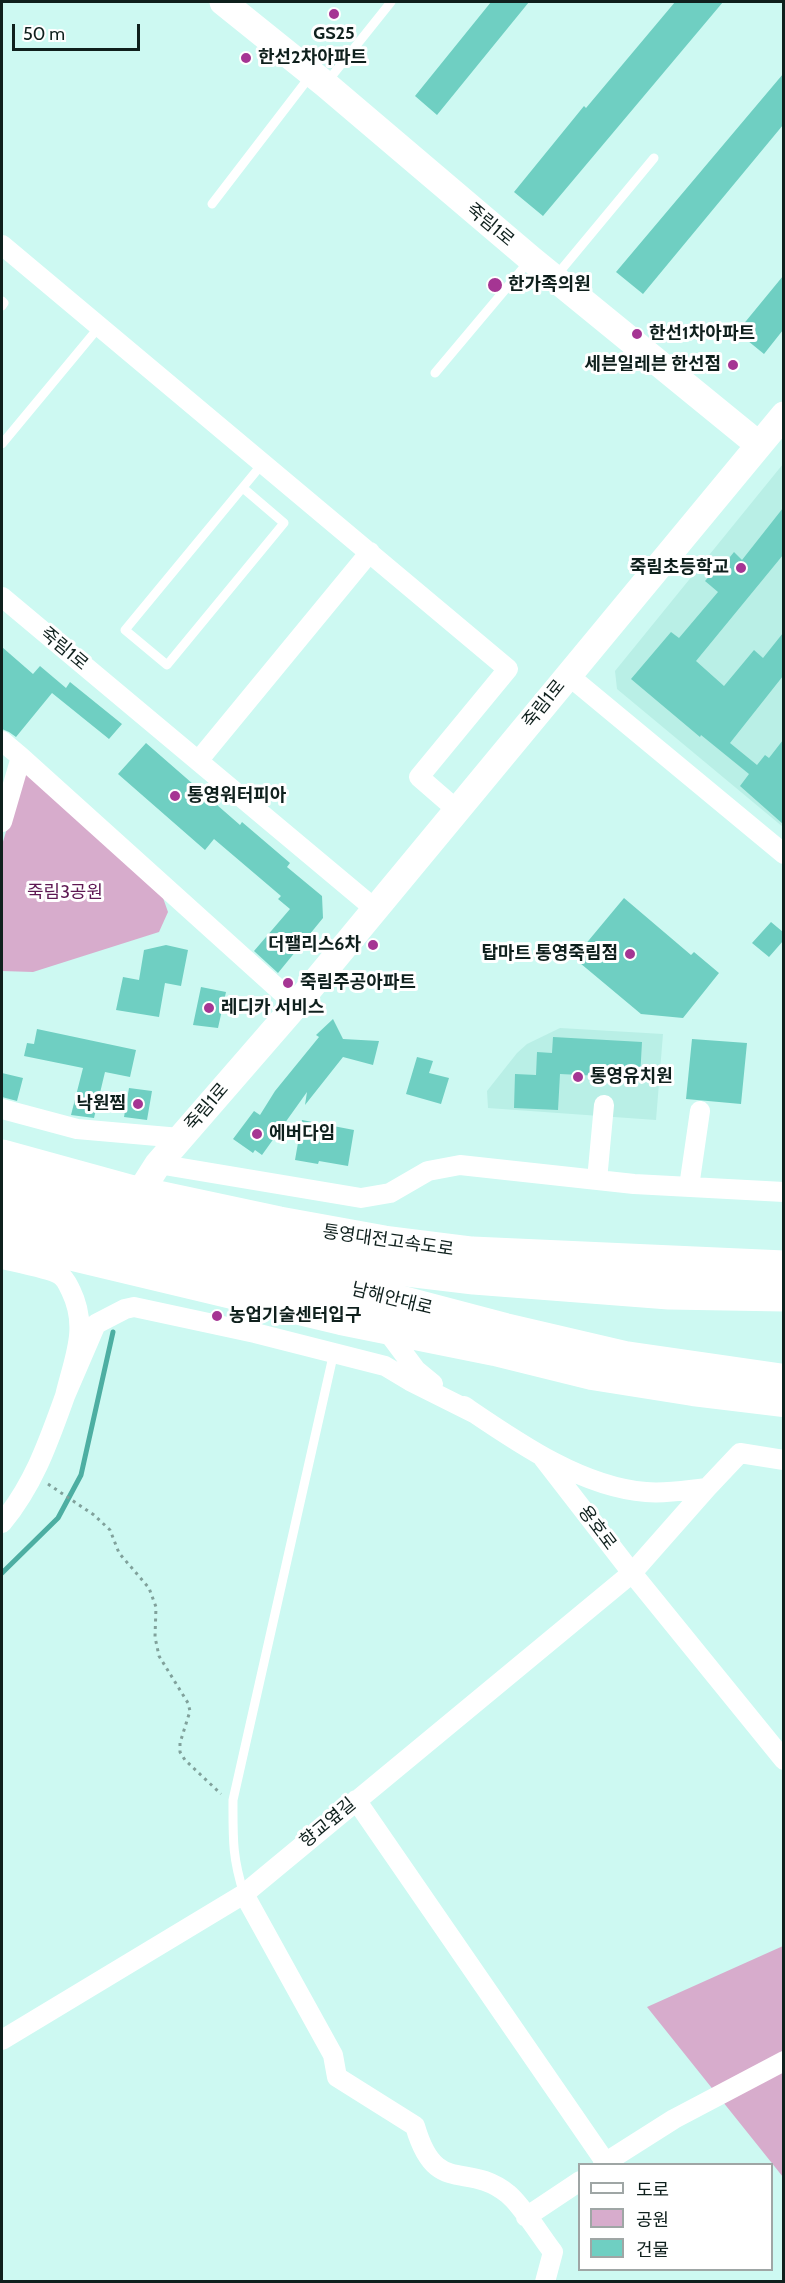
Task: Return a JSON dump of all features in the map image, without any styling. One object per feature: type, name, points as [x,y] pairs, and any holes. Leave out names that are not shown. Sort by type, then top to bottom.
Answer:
[{"type":"highway","name":"통영대전고속도로","points":[[2,1156],[129,1191],[279,1223],[384,1242],[473,1265],[669,1293],[783,1295]]},
{"type":"highway","name":"통영대전고속도로","points":[[2,1183],[86,1207],[189,1231],[382,1267],[473,1265],[783,1267]]},
{"type":"main road","name":"남해안대로","points":[[2,1212],[109,1250],[384,1327],[495,1350],[592,1374],[783,1401]]},
{"type":"main road","name":"남해안대로","points":[[2,1238],[109,1250],[376,1295],[505,1329],[625,1357],[783,1380]]},
{"type":"street","name":"죽림1로","points":[[223,2],[531,259],[759,445]]},
{"type":"street","points":[[2,245],[508,669],[419,777],[457,810]]},
{"type":"street","name":"죽림1로","points":[[109,1250],[135,1200],[158,1164],[296,1005],[783,415]]},
{"type":"street","points":[[198,761],[370,552]]},
{"type":"street","name":"죽림1로","points":[[2,597],[375,909]]},
{"type":"street","points":[[568,675],[783,854]]},
{"type":"street","points":[[2,741],[296,1005]]},
{"type":"street","points":[[2,822],[21,758]]},
{"type":"street","points":[[597,1180],[604,1105]]},
{"type":"street","points":[[2,1109],[77,1129],[180,1138]]},
{"type":"street","points":[[689,1187],[700,1112]]},
{"type":"street","points":[[158,1164],[362,1198],[390,1193],[428,1171],[460,1165],[597,1180],[783,1192]]},
{"type":"street","points":[[2,1259],[60,1275],[67,1282],[81,1322],[79,1339],[64,1396]]},
{"type":"street","points":[[2,1523],[35,1475],[64,1396],[96,1324],[125,1309],[134,1307],[334,1352],[385,1366],[411,1382],[474,1413]]},
{"type":"street","name":"용호로","points":[[384,1327],[416,1370],[474,1413],[540,1453],[632,1573],[783,1760]]},
{"type":"street","points":[[540,1453],[603,1484],[648,1493],[707,1488]]},
{"type":"street","name":"향교옆길","points":[[2,2040],[244,1894],[632,1573],[740,1453],[783,1460]]},
{"type":"street","points":[[356,1800],[604,2163]]},
{"type":"street","points":[[244,1894],[333,2055],[337,2077],[415,2126],[421,2148],[434,2166],[445,2172],[492,2185],[509,2194],[553,2252],[545,2282]]},
{"type":"street","points":[[607,2163],[674,2119],[783,2061]]},
{"type":"street","points":[[526,2217],[578,2182]]},
{"type":"lane","points":[[212,204],[318,79],[391,2]]},
{"type":"lane","points":[[555,278],[654,158]]},
{"type":"lane","points":[[435,373],[531,259]]},
{"type":"lane","points":[[2,301],[4,303],[2,306]]},
{"type":"lane","points":[[2,444],[99,327]]},
{"type":"lane","points":[[243,488],[284,523],[167,665],[125,630],[263,463]]},
{"type":"lane","points":[[244,1894],[232,1849],[233,1800],[334,1352]]},
{"type":"path","points":[[60,1491],[110,1530],[119,1553],[149,1588],[155,1600],[155,1637],[159,1656],[188,1703],[190,1711],[180,1743],[180,1752],[185,1760],[214,1788],[224,1797],[233,1800]]},
{"type":"shaded area","name":"죽림초등학교","points":[[783,464],[783,827],[617,689],[615,671]]},
{"type":"shaded area","name":"통영유치원","points":[[560,1028],[663,1034],[656,1120],[488,1108],[487,1091],[517,1053],[527,1044]]},
{"type":"green space","name":"죽림3공원","points":[[24,772],[162,895],[168,912],[159,932],[33,972],[2,971],[2,845]]},
{"type":"green space","points":[[783,1946],[783,2177],[773,2163],[647,2007]]},
{"type":"building","points":[[491,2],[529,2],[437,115],[415,96]]},
{"type":"building","points":[[675,2],[723,2],[543,216],[514,192],[584,106],[586,108]]},
{"type":"building","points":[[783,74],[783,125],[643,294],[616,272]]},
{"type":"building","points":[[783,276],[783,330],[764,354],[737,332]]},
{"type":"building","points":[[783,508],[783,555],[696,661],[724,686],[754,650],[763,658],[783,633],[783,676],[730,743],[757,765],[765,755],[769,758],[783,740],[783,824],[740,786],[749,774],[701,735],[700,737],[631,679],[671,632],[679,638],[718,592],[705,581],[714,571],[717,573],[734,552],[742,560]]},
{"type":"building","points":[[2,647],[33,674],[40,666],[66,688],[70,682],[122,724],[109,739],[52,693],[16,737],[2,729]]},
{"type":"building","points":[[146,743],[240,825],[242,822],[290,863],[287,867],[322,896],[323,918],[278,973],[254,951],[290,909],[278,899],[281,896],[214,839],[205,850],[118,774]]},
{"type":"building","name":"탑마트 통영죽림점","points":[[624,898],[691,955],[694,952],[719,973],[683,1018],[641,1014],[574,958]]},
{"type":"building","points":[[771,922],[783,932],[783,941],[769,957],[752,943]]},
{"type":"building","points":[[166,945],[188,950],[181,986],[165,983],[159,1017],[116,1010],[123,977],[139,980],[144,950]]},
{"type":"building","name":"레디카 서비스","points":[[201,987],[226,992],[218,1028],[193,1025]]},
{"type":"building","points":[[333,1019],[343,1039],[379,1041],[373,1065],[343,1057],[305,1105],[307,1092],[262,1155],[255,1150],[253,1153],[233,1139],[254,1111],[260,1115],[275,1091],[319,1037],[316,1035]]},
{"type":"building","points":[[37,1029],[136,1050],[130,1077],[105,1072],[94,1118],[71,1115],[83,1068],[24,1056],[27,1043],[34,1044]]},
{"type":"building","points":[[553,1037],[642,1042],[640,1078],[560,1074],[558,1110],[514,1108],[515,1074],[536,1075],[537,1052],[552,1053]]},
{"type":"building","points":[[692,1039],[747,1043],[741,1104],[686,1099]]},
{"type":"building","points":[[417,1057],[433,1061],[429,1073],[449,1078],[441,1104],[406,1094]]},
{"type":"building","points":[[2,1073],[23,1078],[17,1101],[2,1097]]},
{"type":"building","name":"낙원찜","points":[[129,1088],[152,1091],[147,1120],[124,1117]]},
{"type":"building","points":[[302,1120],[354,1130],[348,1166],[295,1160]]},
{"type":"waterway","points":[[2,1573],[58,1518],[81,1475],[113,1332]]},
{"type":"place","name":"GS25","points":[[334,14]]},
{"type":"place","name":"한선2차아파트","points":[[246,58]]},
{"type":"place","name":"한가족의원","points":[[495,285]]},
{"type":"place","name":"한선1차아파트","points":[[637,334]]},
{"type":"place","name":"세븐일레븐 한선점","points":[[733,365]]},
{"type":"place","name":"죽림초등학교","points":[[741,568]]},
{"type":"place","name":"통영워터피아","points":[[175,796]]},
{"type":"place","name":"더팰리스6차","points":[[373,945]]},
{"type":"place","name":"탑마트 통영죽림점","points":[[630,954]]},
{"type":"place","name":"죽림주공아파트","points":[[288,983]]},
{"type":"place","name":"레디카 서비스","points":[[209,1008]]},
{"type":"place","name":"통영유치원","points":[[578,1077]]},
{"type":"place","name":"낙원찜","points":[[138,1104]]},
{"type":"place","name":"에버다임","points":[[257,1134]]},
{"type":"place","name":"농업기술센터입구","points":[[217,1316]]}]
